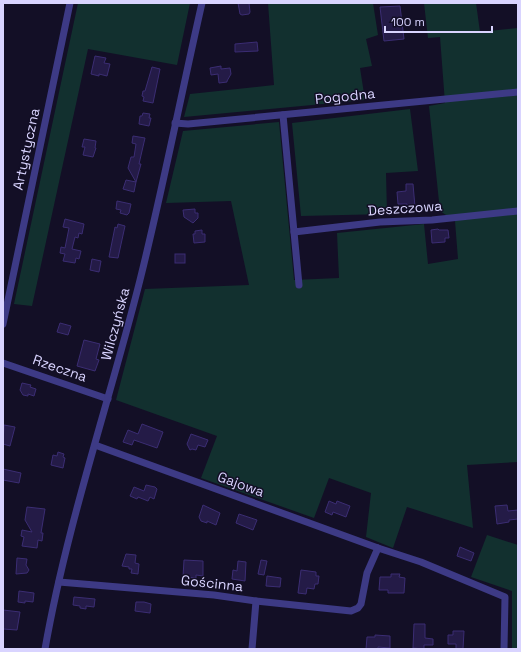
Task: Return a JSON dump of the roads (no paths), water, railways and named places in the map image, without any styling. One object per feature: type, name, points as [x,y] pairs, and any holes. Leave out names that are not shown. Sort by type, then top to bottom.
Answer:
[{"type":"street","name":"Artystyczna","points":[[3,324],[70,3]]},
{"type":"street","name":"Wilczyńska","points":[[45,649],[58,582],[140,280],[202,3]]},
{"type":"street","name":"Pogodna","points":[[175,123],[188,124],[518,92]]},
{"type":"street","points":[[283,115],[299,285]]},
{"type":"street","name":"Deszczowa","points":[[294,232],[380,222],[432,220],[518,211]]},
{"type":"street","name":"Rzeczna","points":[[3,362],[108,399]]},
{"type":"street","name":"Gajowa","points":[[95,445],[378,548],[421,562],[505,597],[504,649]]},
{"type":"street","name":"Gościnna","points":[[58,582],[214,595],[351,611],[358,608],[361,604],[367,573],[378,548]]},
{"type":"street","points":[[252,649],[256,601]]}]
